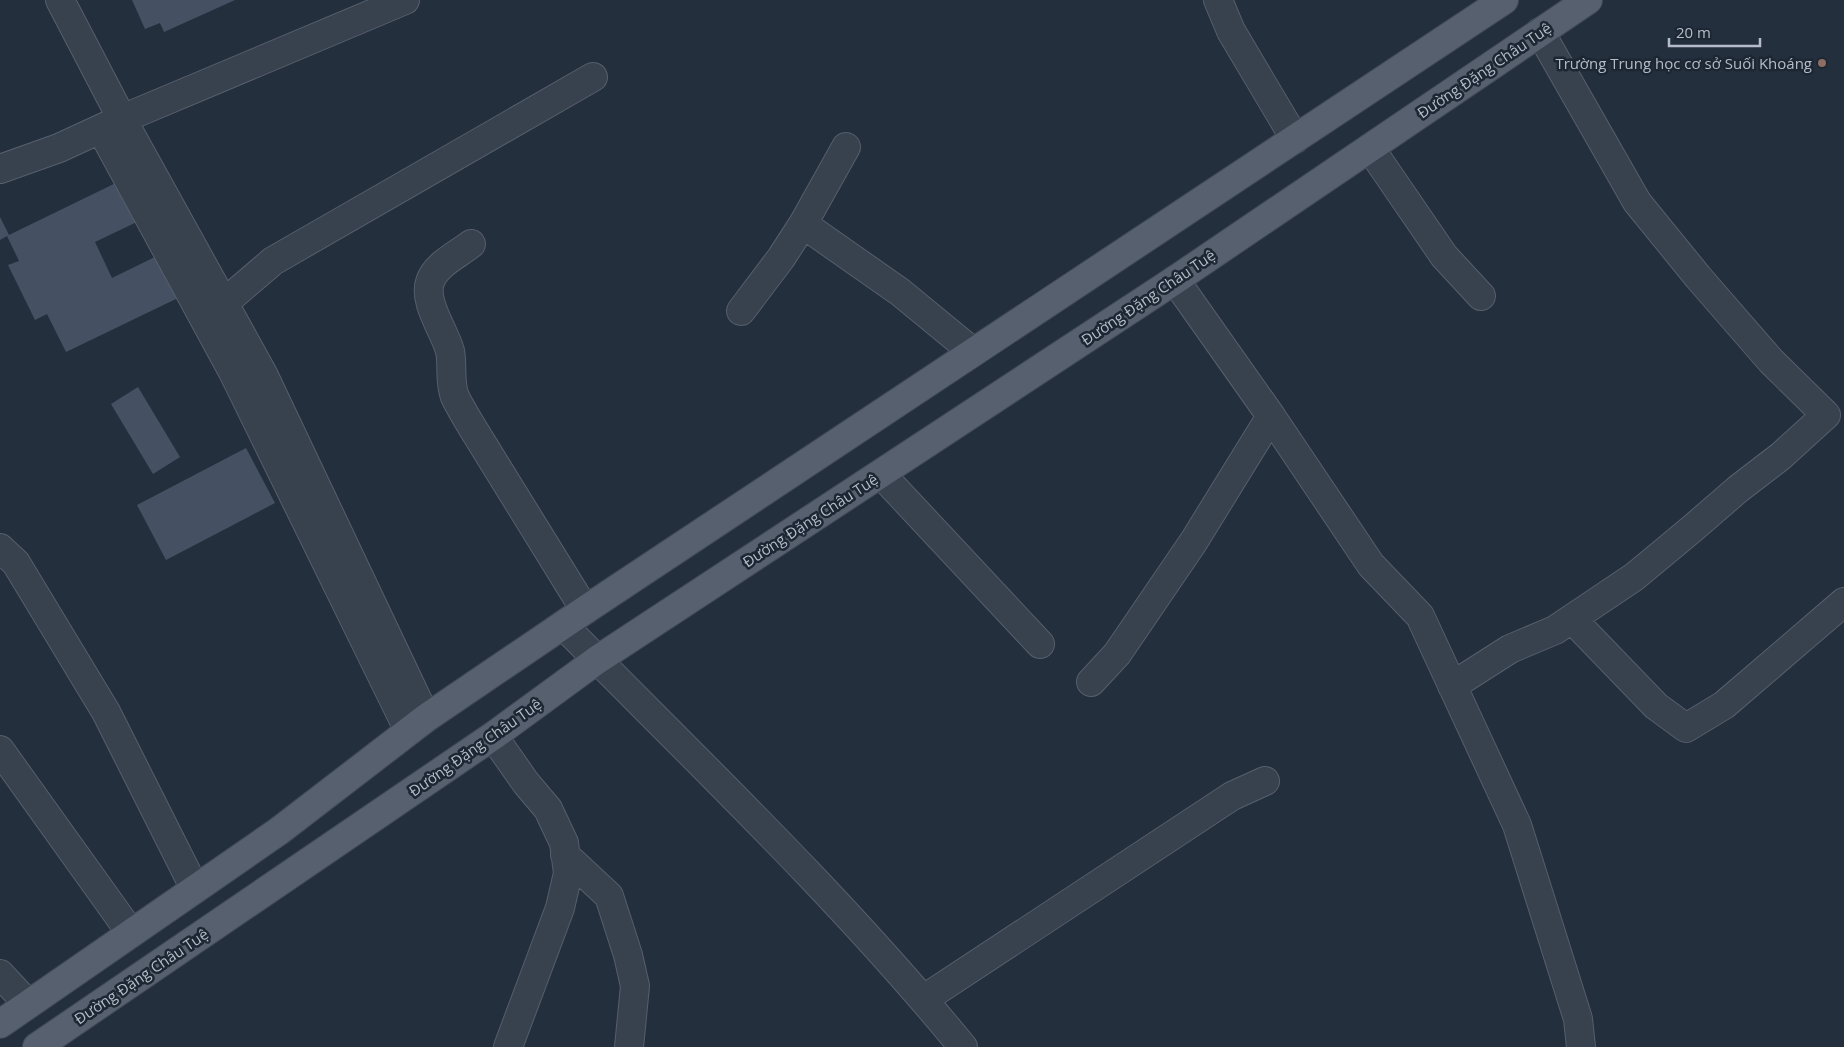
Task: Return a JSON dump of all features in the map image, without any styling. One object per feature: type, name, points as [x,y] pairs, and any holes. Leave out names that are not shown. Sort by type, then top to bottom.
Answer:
[{"type":"main road","name":"Đường Đặng Châu Tuệ","points":[[37,1047],[493,736],[597,660],[1175,280],[1588,0]]},
{"type":"main road","points":[[0,1024],[279,830],[417,724],[585,610],[1295,139],[1490,4]]},
{"type":"street","points":[[60,0],[112,124],[233,372],[417,724]]},
{"type":"street","points":[[0,169],[59,148],[405,0]]},
{"type":"street","points":[[1218,0],[1231,31],[1295,139]]},
{"type":"street","points":[[1452,686],[1510,649],[1555,630],[1634,576],[1738,489],[1781,456],[1826,415],[1771,360],[1698,277],[1637,202],[1540,32]]},
{"type":"street","points":[[224,303],[273,261],[593,77]]},
{"type":"street","points":[[112,124],[224,303],[263,374],[417,724]]},
{"type":"street","points":[[741,311],[781,258],[803,224],[846,146]]},
{"type":"street","points":[[1370,148],[1444,256],[1481,296]]},
{"type":"street","points":[[803,224],[900,292],[973,352]]},
{"type":"street","points":[[471,244],[438,268],[432,276],[429,285],[430,301],[450,352],[451,376],[455,396],[472,427],[585,610]]},
{"type":"street","points":[[1175,280],[1271,416],[1371,565],[1420,616],[1517,826],[1578,1019],[1581,1047]]},
{"type":"street","points":[[1091,682],[1117,654],[1194,541],[1271,416]]},
{"type":"street","points":[[881,474],[1040,644]]},
{"type":"street","points":[[0,548],[16,563],[106,712],[195,889]]},
{"type":"street","points":[[1572,619],[1656,706],[1686,728],[1724,705],[1844,602]]},
{"type":"street","points":[[563,625],[756,818],[924,999],[963,1047]]},
{"type":"street","points":[[493,736],[526,783],[548,809],[564,843],[568,873],[560,908],[508,1047]]},
{"type":"street","points":[[0,750],[131,934]]},
{"type":"street","points":[[924,999],[1232,796],[1265,781]]},
{"type":"street","points":[[566,855],[609,896],[636,986],[629,1047]]},
{"type":"street","points":[[0,974],[28,1004]]},
{"type":"building","points":[[132,0],[235,0],[164,32],[160,23],[145,29]]},
{"type":"building","points":[[122,180],[141,220],[95,242],[112,278],[157,256],[178,298],[66,352],[47,314],[35,320],[8,265],[19,261],[7,236],[0,240],[0,217],[9,235]]},
{"type":"building","points":[[138,387],[180,457],[153,474],[111,404]]},
{"type":"building","points":[[246,448],[275,503],[166,560],[137,505]]},
{"type":"place","name":"Trường Trung học cơ sở Suối Khoáng","points":[[1822,63]]}]
